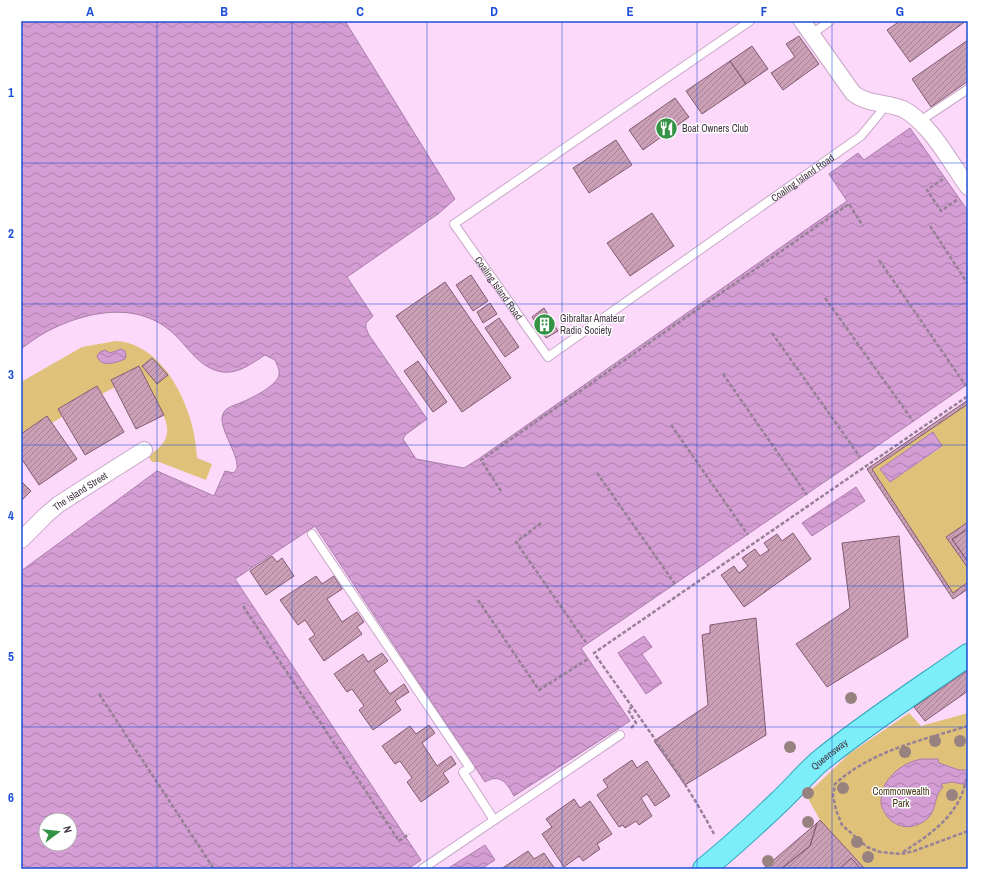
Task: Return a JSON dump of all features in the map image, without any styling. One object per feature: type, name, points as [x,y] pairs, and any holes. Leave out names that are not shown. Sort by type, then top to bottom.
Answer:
[{"type":"main road","name":"Queensway","points":[[704,869],[780,802],[791,788],[819,762],[868,723],[968,655]]},
{"type":"street","points":[[802,21],[853,93],[866,100],[904,110],[920,121],[934,137],[964,192]]},
{"type":"street","name":"The Island Street","points":[[21,540],[46,514],[59,504],[144,450]]},
{"type":"lane","name":"Coaling Island Road","points":[[750,21],[454,224],[548,357],[861,136],[880,114],[885,104]]},
{"type":"lane","points":[[812,34],[830,21]]},
{"type":"lane","points":[[920,121],[968,89]]},
{"type":"lane","points":[[312,534],[470,768],[464,772],[494,820]]},
{"type":"lane","points":[[422,869],[620,735]]},
{"type":"path","points":[[945,177],[927,190],[941,211],[964,192]]},
{"type":"path","points":[[501,491],[481,460],[849,204],[863,226]]},
{"type":"path","points":[[930,226],[968,284]]},
{"type":"path","points":[[879,260],[966,386]]},
{"type":"path","points":[[825,298],[913,421]]},
{"type":"path","points":[[772,333],[860,457]]},
{"type":"path","points":[[723,374],[807,495]]},
{"type":"path","points":[[724,852],[702,810],[648,729],[594,653],[968,396]]},
{"type":"path","points":[[672,424],[748,535]]},
{"type":"path","points":[[597,473],[675,584]]},
{"type":"path","points":[[541,523],[516,542],[587,644]]},
{"type":"path","points":[[478,600],[539,690],[588,659]]},
{"type":"path","points":[[243,606],[399,841],[410,834]]},
{"type":"path","points":[[99,694],[214,869]]},
{"type":"path","points":[[620,735],[636,723],[628,710],[632,707]]},
{"type":"path","points":[[968,726],[905,745],[855,767],[835,784],[833,796],[836,810],[842,825],[867,846],[880,852],[901,854],[914,851],[968,831]]},
{"type":"path","points":[[901,854],[945,821],[954,810],[964,788],[968,769]]},
{"type":"green space","points":[[116,341],[134,345],[150,354],[164,368],[175,384],[184,402],[191,422],[197,458],[212,464],[206,480],[159,462],[152,462],[148,456],[162,444],[166,438],[167,425],[139,366],[111,380],[115,387],[102,394],[97,386],[58,409],[62,417],[52,423],[47,416],[21,434],[21,382],[82,347]]},
{"type":"green space","points":[[968,404],[968,522],[946,537],[968,568],[968,582],[953,593],[872,469]],"holes":[[[933,432],[942,447],[890,482],[880,469]]]},
{"type":"green space","name":"Commonwealth Park","points":[[909,713],[921,726],[968,713],[968,869],[865,869],[820,820],[806,795],[849,754]]},
{"type":"water","points":[[21,21],[345,21],[455,199],[438,214],[347,277],[373,316],[366,323],[366,328],[369,335],[427,419],[405,435],[403,439],[416,459],[464,468],[477,460],[847,201],[829,174],[858,153],[864,160],[910,128],[968,211],[968,384],[581,648],[630,721],[514,796],[506,783],[499,779],[490,779],[485,782],[315,526],[235,579],[421,860],[408,869],[21,869],[21,571],[157,471],[214,496],[225,471],[234,473],[237,468],[235,455],[223,424],[222,417],[225,410],[262,392],[277,379],[279,375],[275,360],[265,355],[240,370],[223,372],[215,370],[201,362],[174,334],[160,323],[144,316],[128,313],[112,312],[95,314],[62,325],[36,338],[21,349]]},
{"type":"water","points":[[121,349],[125,351],[126,356],[125,359],[117,362],[109,364],[105,363],[99,360],[97,356],[100,352],[105,350],[110,353]]},
{"type":"water","points":[[933,432],[942,446],[890,482],[880,469]]},
{"type":"water","points":[[856,487],[865,501],[812,536],[802,523]]},
{"type":"water","points":[[644,636],[652,647],[642,654],[662,683],[646,694],[618,653]]},
{"type":"water","points":[[922,759],[938,759],[939,763],[959,770],[968,770],[968,785],[952,782],[941,784],[943,787],[938,794],[933,811],[927,819],[922,823],[910,827],[899,825],[889,818],[882,808],[881,802],[884,786],[900,768]]},
{"type":"water","points":[[485,845],[495,860],[481,869],[447,869]]},
{"type":"building","points":[[900,21],[966,21],[910,62],[887,30]]},
{"type":"building","points":[[799,36],[819,64],[783,90],[771,73],[795,57],[786,44]]},
{"type":"building","points":[[968,40],[968,81],[931,107],[912,79]]},
{"type":"building","points":[[752,46],[768,69],[746,84],[730,61]]},
{"type":"building","points":[[730,61],[746,84],[702,114],[686,91]]},
{"type":"building","points":[[675,98],[689,117],[643,150],[629,130]]},
{"type":"building","points":[[616,140],[632,165],[589,193],[573,168]]},
{"type":"building","points":[[652,213],[674,246],[630,276],[607,243]]},
{"type":"building","points":[[471,275],[488,301],[473,311],[456,285]]},
{"type":"building","points":[[445,282],[511,378],[462,412],[396,316]]},
{"type":"building","points":[[490,303],[497,314],[483,323],[477,312]]},
{"type":"building","name":"Gibraltar Amateur Radio Society","points":[[544,308],[558,331],[546,338],[532,317]]},
{"type":"building","points":[[499,318],[519,347],[505,357],[485,328]]},
{"type":"building","points":[[152,358],[168,375],[157,384],[142,366]]},
{"type":"building","points":[[418,361],[447,402],[433,412],[404,371]]},
{"type":"building","points":[[139,366],[164,415],[136,429],[111,380]]},
{"type":"building","points":[[97,386],[124,432],[85,455],[58,409]]},
{"type":"building","points":[[968,400],[968,404],[872,469],[953,593],[968,582],[968,589],[953,599],[867,469]]},
{"type":"building","points":[[47,416],[77,459],[39,485],[21,458],[21,434]]},
{"type":"building","points":[[21,481],[31,491],[21,501]]},
{"type":"building","points":[[968,522],[968,529],[952,539],[968,562],[968,568],[946,537]]},
{"type":"building","points":[[968,529],[968,562],[952,539]]},
{"type":"building","points":[[793,533],[811,559],[744,607],[721,575],[734,566],[739,573],[748,566],[742,558],[755,549],[760,556],[769,550],[764,543],[777,534],[782,541]]},
{"type":"building","points":[[899,536],[908,637],[827,687],[796,644],[850,608],[842,543]]},
{"type":"building","points":[[272,556],[277,562],[282,558],[294,576],[266,595],[250,571]]},
{"type":"building","points":[[316,576],[322,584],[334,576],[342,589],[327,599],[342,622],[357,612],[364,622],[357,627],[362,634],[324,661],[309,639],[315,635],[305,620],[298,625],[280,600]]},
{"type":"building","points":[[756,618],[766,735],[685,785],[654,741],[708,705],[702,635],[710,633],[710,625]]},
{"type":"building","points":[[382,653],[388,661],[374,671],[390,694],[404,684],[409,692],[395,701],[401,710],[373,730],[359,710],[364,706],[352,689],[347,692],[334,674],[363,654],[368,662]]},
{"type":"building","points":[[968,670],[968,691],[925,721],[914,707]]},
{"type":"building","points":[[429,725],[435,733],[422,743],[437,766],[451,756],[456,764],[443,773],[449,782],[421,802],[407,782],[412,778],[400,761],[395,764],[382,746],[410,726],[416,734]]},
{"type":"building","points":[[632,760],[637,768],[647,761],[670,796],[655,806],[647,794],[641,798],[652,816],[639,825],[636,821],[625,828],[623,825],[619,827],[597,795],[608,787],[603,780]]},
{"type":"building","points":[[574,799],[580,808],[590,801],[612,834],[597,844],[600,849],[583,861],[579,856],[564,867],[542,834],[552,827],[546,819]]},
{"type":"building","points":[[820,820],[865,869],[781,869],[810,846],[817,823]]},
{"type":"building","points":[[817,823],[810,846],[781,869],[763,869]]},
{"type":"building","points":[[528,851],[534,859],[544,853],[555,869],[501,869]]},
{"type":"building","points":[[851,858],[861,869],[839,869]]},
{"type":"place","name":"Boat Owners Club","points":[[667,128]]},
{"type":"place","name":"Gibraltar Amateur Radio Society","points":[[545,324]]}]
